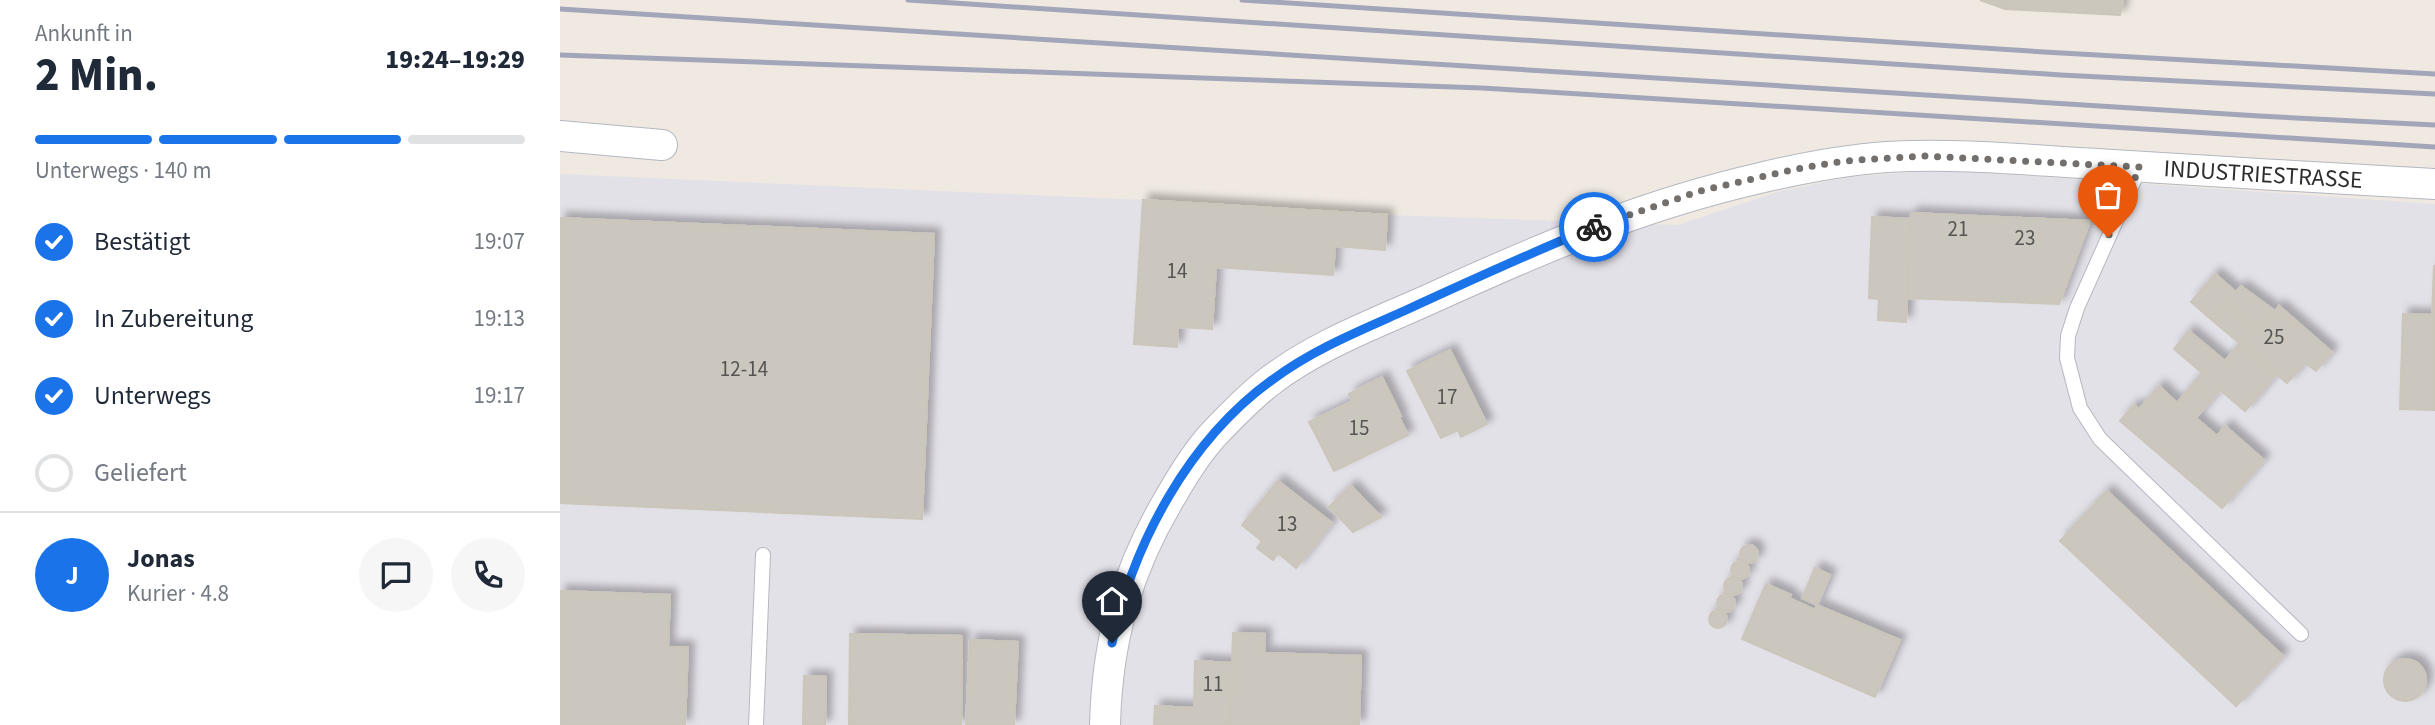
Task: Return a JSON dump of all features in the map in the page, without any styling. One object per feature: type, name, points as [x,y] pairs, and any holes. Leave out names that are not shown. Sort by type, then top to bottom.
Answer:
[{"type":"street","points":[[560,136],[662,145]]},
{"type":"street","name":"INDUSTRIESTRASSE","points":[[1105,725],[1108,662],[1116,623],[1130,579],[1152,527],[1210,438],[1271,380],[1305,359],[1340,340],[1602,223],[1712,188],[1796,169],[1886,157],[1972,157],[2435,184]]},
{"type":"lane","points":[[2140,167],[2077,308],[2068,336],[2067,358],[2080,408],[2100,439],[2301,634]]},
{"type":"lane","points":[[756,725],[763,555]]},
{"type":"shaded area","points":[[1943,170],[2435,204],[2435,725],[560,725],[560,174],[1143,200],[1387,215],[1678,225],[1777,192],[1848,177]]},
{"type":"building","points":[[1980,0],[2008,0],[2005,9]]},
{"type":"building","points":[[2008,0],[2123,0],[2120,15],[2005,9]]},
{"type":"building","points":[[1143,200],[1387,215],[1385,250],[1335,246],[1333,275],[1216,267],[1212,329],[1178,327],[1177,347],[1134,344]]},
{"type":"building","points":[[1911,213],[2090,221],[2059,304],[1907,298]]},
{"type":"building","points":[[1872,217],[1911,219],[1906,322],[1878,320],[1879,299],[1869,298]]},
{"type":"building","points":[[560,218],[934,234],[922,519],[560,503]]},
{"type":"building","points":[[2434,265],[2435,410],[2400,409],[2403,314],[2432,315]]},
{"type":"building","points":[[2215,274],[2236,292],[2241,286],[2275,311],[2258,331],[2226,303],[2212,320],[2191,302]]},
{"type":"building","points":[[2226,303],[2258,331],[2279,306],[2332,352],[2316,371],[2305,363],[2287,383],[2212,320]]},
{"type":"building","points":[[2189,331],[2225,361],[2240,343],[2276,375],[2245,411],[2220,390],[2211,400],[2193,384],[2202,373],[2174,349]]},
{"type":"building","points":[[1450,350],[1487,424],[1461,437],[1458,430],[1441,438],[1407,371]]},
{"type":"building","points":[[1382,377],[1408,435],[1334,471],[1309,422],[1353,401],[1349,394]]},
{"type":"building","points":[[2193,384],[2211,400],[2196,418],[2217,436],[2225,426],[2264,460],[2222,508],[2120,421],[2134,405],[2139,409],[2159,386],[2177,403]]},
{"type":"building","points":[[1278,481],[1332,523],[1296,568],[1278,553],[1273,560],[1257,548],[1262,541],[1242,525]]},
{"type":"building","points":[[1351,486],[1381,517],[1353,532],[1329,507]]},
{"type":"building","points":[[2107,491],[2283,656],[2236,706],[2060,541]]},
{"type":"building","points":[[1749,545],[1755,548],[1758,554],[1755,560],[1749,563],[1743,560],[1740,554],[1743,548]]},
{"type":"building","points":[[1740,561],[1746,564],[1749,570],[1746,576],[1740,579],[1734,576],[1731,570],[1734,564]]},
{"type":"building","points":[[1815,568],[1830,575],[1817,605],[1802,598]]},
{"type":"building","points":[[1733,577],[1739,580],[1742,586],[1739,592],[1733,595],[1727,592],[1724,586],[1727,580]]},
{"type":"building","points":[[1766,584],[1815,610],[1817,605],[1900,640],[1875,697],[1742,639]]},
{"type":"building","points":[[560,591],[670,595],[668,647],[688,647],[685,725],[560,725]]},
{"type":"building","points":[[1726,594],[1732,597],[1735,603],[1732,609],[1726,612],[1720,609],[1717,603],[1720,597]]},
{"type":"building","points":[[1718,610],[1724,613],[1727,619],[1724,625],[1718,628],[1712,625],[1709,619],[1712,613]]},
{"type":"building","points":[[1233,633],[1265,634],[1264,653],[1361,656],[1359,725],[1230,725]]},
{"type":"building","points":[[850,634],[962,636],[961,725],[849,725]]},
{"type":"building","points":[[970,640],[1018,642],[1014,725],[966,725]]},
{"type":"building","points":[[2405,659],[2420,665],[2426,680],[2420,695],[2405,701],[2390,695],[2384,680],[2390,665]]},
{"type":"building","points":[[1195,661],[1233,663],[1230,725],[1154,725],[1155,706],[1194,708]]},
{"type":"building","points":[[804,676],[826,677],[825,725],[803,725]]},
{"type":"railway","points":[[908,0],[2061,75],[2435,94]]},
{"type":"railway","points":[[1242,0],[2044,52],[2435,74]]},
{"type":"railway","points":[[560,9],[2435,125]]},
{"type":"railway","points":[[560,55],[1482,88],[2435,147]]},
{"type":"way so far","points":[[1594,227],[1700,191],[1796,169],[1844,161],[1924,156],[2140,167],[2108,237]]},
{"type":"route","points":[[1112,643],[1126,590],[1139,557],[1152,527],[1174,490],[1210,438],[1271,380],[1340,340],[1594,227]]}]
